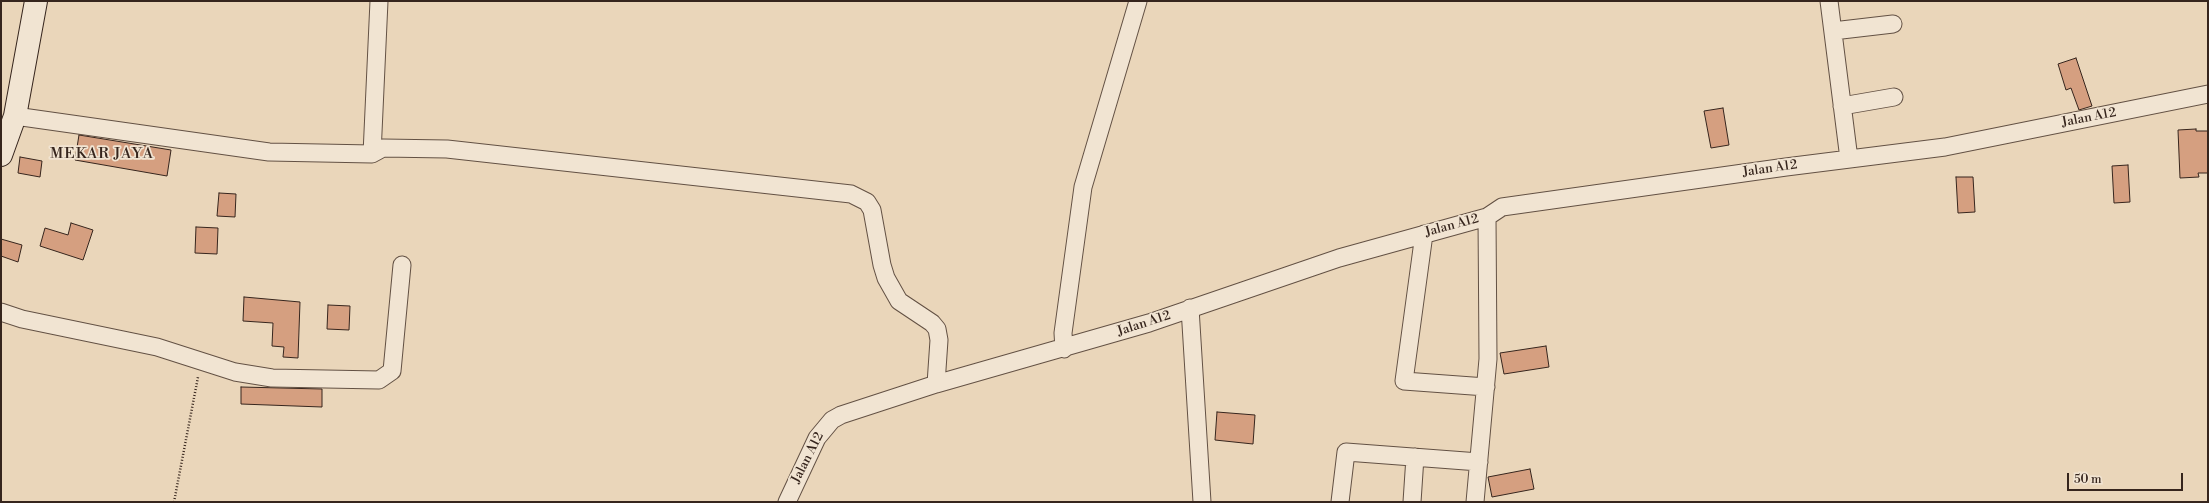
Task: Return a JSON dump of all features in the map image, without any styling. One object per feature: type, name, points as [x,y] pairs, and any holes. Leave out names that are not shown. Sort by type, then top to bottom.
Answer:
[{"type":"street","points":[[1,154],[15,116],[36,1]]},
{"type":"street","points":[[372,154],[379,1]]},
{"type":"street","points":[[1064,349],[1063,333],[1083,187],[1138,1]]},
{"type":"street","points":[[1829,1],[1849,159]]},
{"type":"street","points":[[1833,32],[1893,24]]},
{"type":"street","name":"Jalan A12","points":[[786,502],[817,438],[832,420],[841,415],[936,384],[1064,349],[1149,323],[1339,258],[1487,217],[1502,207],[1945,147],[2208,94]]},
{"type":"street","points":[[1842,106],[1894,97]]},
{"type":"street","points":[[15,116],[269,152],[372,154],[382,148],[447,149],[851,194],[867,202],[872,210],[882,265],[899,301],[932,323],[937,329],[939,340],[936,384]]},
{"type":"street","points":[[1476,502],[1488,359],[1487,217]]},
{"type":"street","points":[[1424,234],[1404,381],[1486,387]]},
{"type":"street","points":[[1,312],[22,319],[157,347],[235,372],[272,378],[379,380],[386,377],[392,371],[402,265]]},
{"type":"street","points":[[1190,308],[1202,502]]},
{"type":"street","points":[[1340,502],[1346,452],[1479,462]]},
{"type":"street","points":[[1412,502],[1415,457]]},
{"type":"path","points":[[174,502],[196,394],[200,360]]},
{"type":"building","points":[[2076,58],[2092,106],[2079,110],[2071,88],[2066,90],[2058,64]]},
{"type":"building","points":[[1723,108],[1729,145],[1711,148],[1704,111]]},
{"type":"building","points":[[2196,129],[2196,131],[2208,131],[2208,173],[2198,173],[2199,177],[2180,178],[2178,130]]},
{"type":"building","points":[[79,135],[171,150],[167,176],[75,160]]},
{"type":"building","points":[[20,157],[42,161],[40,177],[18,173]]},
{"type":"building","points":[[2128,165],[2130,202],[2114,203],[2112,166]]},
{"type":"building","points":[[1956,177],[1973,177],[1975,212],[1958,213]]},
{"type":"building","points":[[219,193],[236,194],[235,217],[217,216]]},
{"type":"building","points":[[71,223],[93,230],[83,260],[40,246],[45,228],[68,235]]},
{"type":"building","points":[[196,227],[218,228],[217,254],[195,253]]},
{"type":"building","points":[[1,239],[22,245],[18,262],[1,256]]},
{"type":"building","points":[[244,297],[300,302],[298,358],[283,357],[284,347],[272,346],[273,323],[243,321]]},
{"type":"building","points":[[328,305],[350,306],[349,330],[327,329]]},
{"type":"building","points":[[1546,346],[1549,367],[1504,374],[1500,353]]},
{"type":"building","points":[[241,387],[322,389],[322,407],[241,404]]},
{"type":"building","points":[[1217,412],[1255,415],[1253,444],[1215,440]]},
{"type":"building","points":[[1530,469],[1534,489],[1492,497],[1488,477]]},
{"type":"district","name":"MEKAR JAYA","points":[[102,154]]}]
